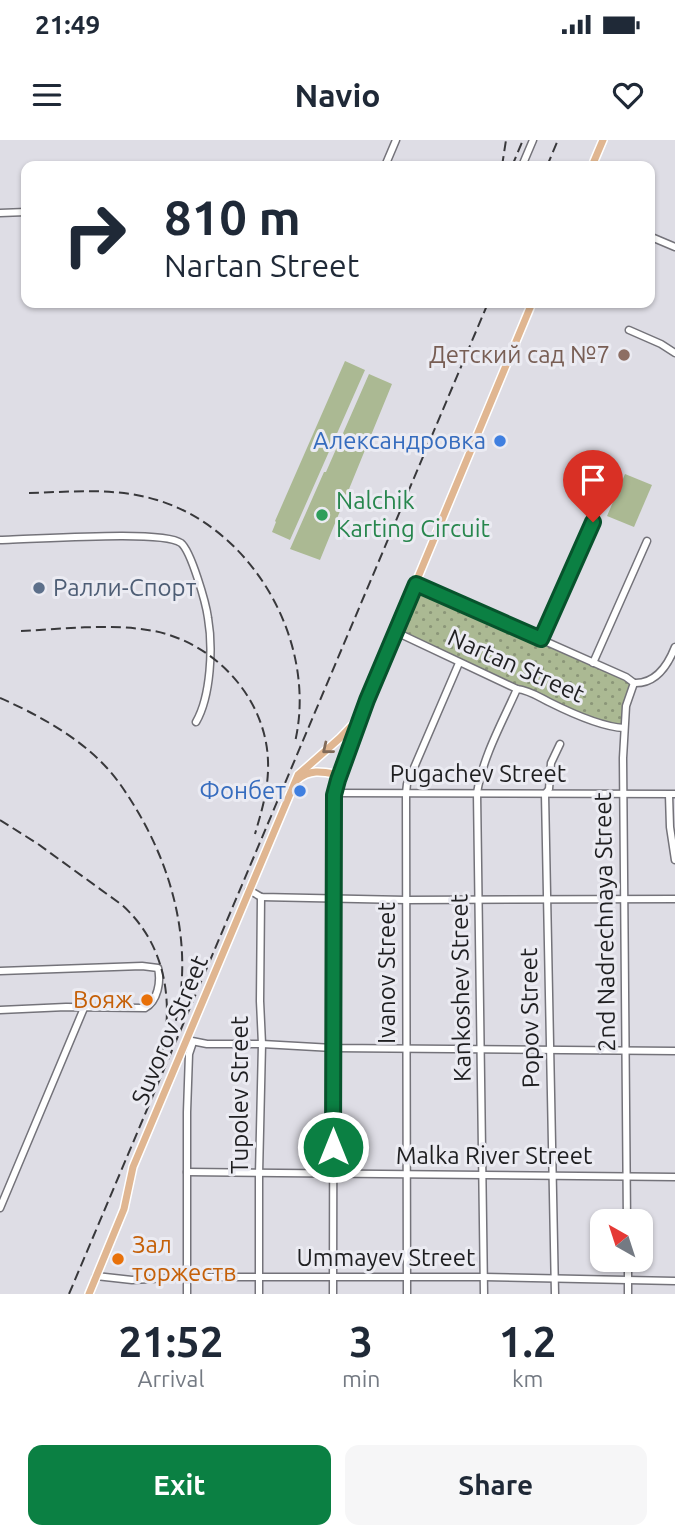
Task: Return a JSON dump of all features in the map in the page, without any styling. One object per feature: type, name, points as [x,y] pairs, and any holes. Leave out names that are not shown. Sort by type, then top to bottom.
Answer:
[{"type":"main road","points":[[594,161],[603,140]]},
{"type":"main road","points":[[294,782],[312,771],[340,775],[530,308]]},
{"type":"main road","points":[[294,782],[300,771],[362,716]]},
{"type":"main road","name":"Suvorov Street","points":[[89,1294],[124,1209],[133,1167],[190,1041],[294,782]]},
{"type":"street","points":[[387,161],[396,140]]},
{"type":"street","points":[[524,161],[533,140]]},
{"type":"street","points":[[0,213],[21,212]]},
{"type":"street","points":[[655,239],[675,247]]},
{"type":"street","points":[[629,330],[675,353]]},
{"type":"street","points":[[541,639],[593,522]]},
{"type":"street","points":[[0,540],[142,536],[169,538],[182,544],[201,589],[211,641],[205,702],[196,722]]},
{"type":"street","points":[[593,663],[647,541]]},
{"type":"street","name":"Nartan Street","points":[[416,584],[634,682]]},
{"type":"street","name":"Nartan Street","points":[[396,632],[550,703],[610,727],[624,727]]},
{"type":"street","points":[[634,682],[647,682],[659,673],[675,647]]},
{"type":"street","name":"Ivanov Street","points":[[407,1294],[406,793],[407,784],[459,663]]},
{"type":"street","name":"2nd Nadrechnaya Street","points":[[627,1209],[623,794],[626,706],[634,682]]},
{"type":"street","name":"Kankoshev Street","points":[[484,1294],[477,793],[489,753],[517,689]]},
{"type":"street","name":"Popov Street","points":[[555,1294],[545,794],[549,789],[551,763],[560,744]]},
{"type":"street","points":[[332,1294],[334,793],[340,775]]},
{"type":"street","name":"Pugachev Street","points":[[334,793],[672,795]]},
{"type":"street","points":[[672,795],[670,827],[675,860]]},
{"type":"street","points":[[249,890],[261,897],[675,900]]},
{"type":"street","name":"Tupolev Street","points":[[259,1294],[261,897]]},
{"type":"street","points":[[0,971],[158,968],[159,982],[154,999],[150,1006],[145,1008],[0,1010]]},
{"type":"street","points":[[0,1208],[84,1008]]},
{"type":"street","points":[[187,1294],[187,1112],[190,1041],[208,1044],[333,1048],[675,1051]]},
{"type":"street","name":"Malka River Street","points":[[187,1172],[675,1177]]},
{"type":"street","points":[[628,1272],[628,1294]]},
{"type":"street","name":"Ummayev Street","points":[[96,1276],[132,1280],[484,1277],[675,1281]]},
{"type":"green space","points":[[345,361],[365,370],[290,540],[272,532],[275,521]]},
{"type":"green space","points":[[369,374],[392,384],[320,560],[290,549]]},
{"type":"green space","points":[[625,474],[652,485],[634,527],[607,516]]},
{"type":"green space","points":[[416,584],[634,683],[624,728],[610,727],[550,703],[396,632]]},
{"type":"railway","points":[[503,161],[506,140]]},
{"type":"railway","points":[[514,161],[523,140]]},
{"type":"railway","points":[[549,161],[558,140]]},
{"type":"railway","points":[[69,1294],[486,308]]},
{"type":"railway","points":[[29,493],[93,491],[141,496],[192,515],[223,536],[249,563],[271,595],[287,630],[297,667],[300,705],[295,742]]},
{"type":"railway","points":[[21,631],[104,627],[154,631],[176,637],[216,661],[247,695],[265,738],[267,780],[255,834]]},
{"type":"railway","points":[[0,698],[29,711],[84,747],[111,773],[138,812],[162,863],[178,917],[182,972],[174,1028]]},
{"type":"railway","points":[[0,820],[122,905],[149,939],[164,977],[166,998],[167,1019],[160,1061]]},
{"type":"place","name":"Детский сад №7","points":[[624,355]]},
{"type":"place","name":"Александровка","points":[[500,441]]},
{"type":"place","name":"Nalchik Karting Circuit","points":[[322,515]]},
{"type":"place","name":"Ралли-Спорт","points":[[39,588]]},
{"type":"place","name":"Фонбет","points":[[300,791]]},
{"type":"place","name":"Вояж","points":[[147,1000]]},
{"type":"place","name":"Зал торжеств","points":[[118,1259]]},
{"type":"route","points":[[333,1147],[334,795],[374,683],[416,584],[541,639],[593,522]]}]
